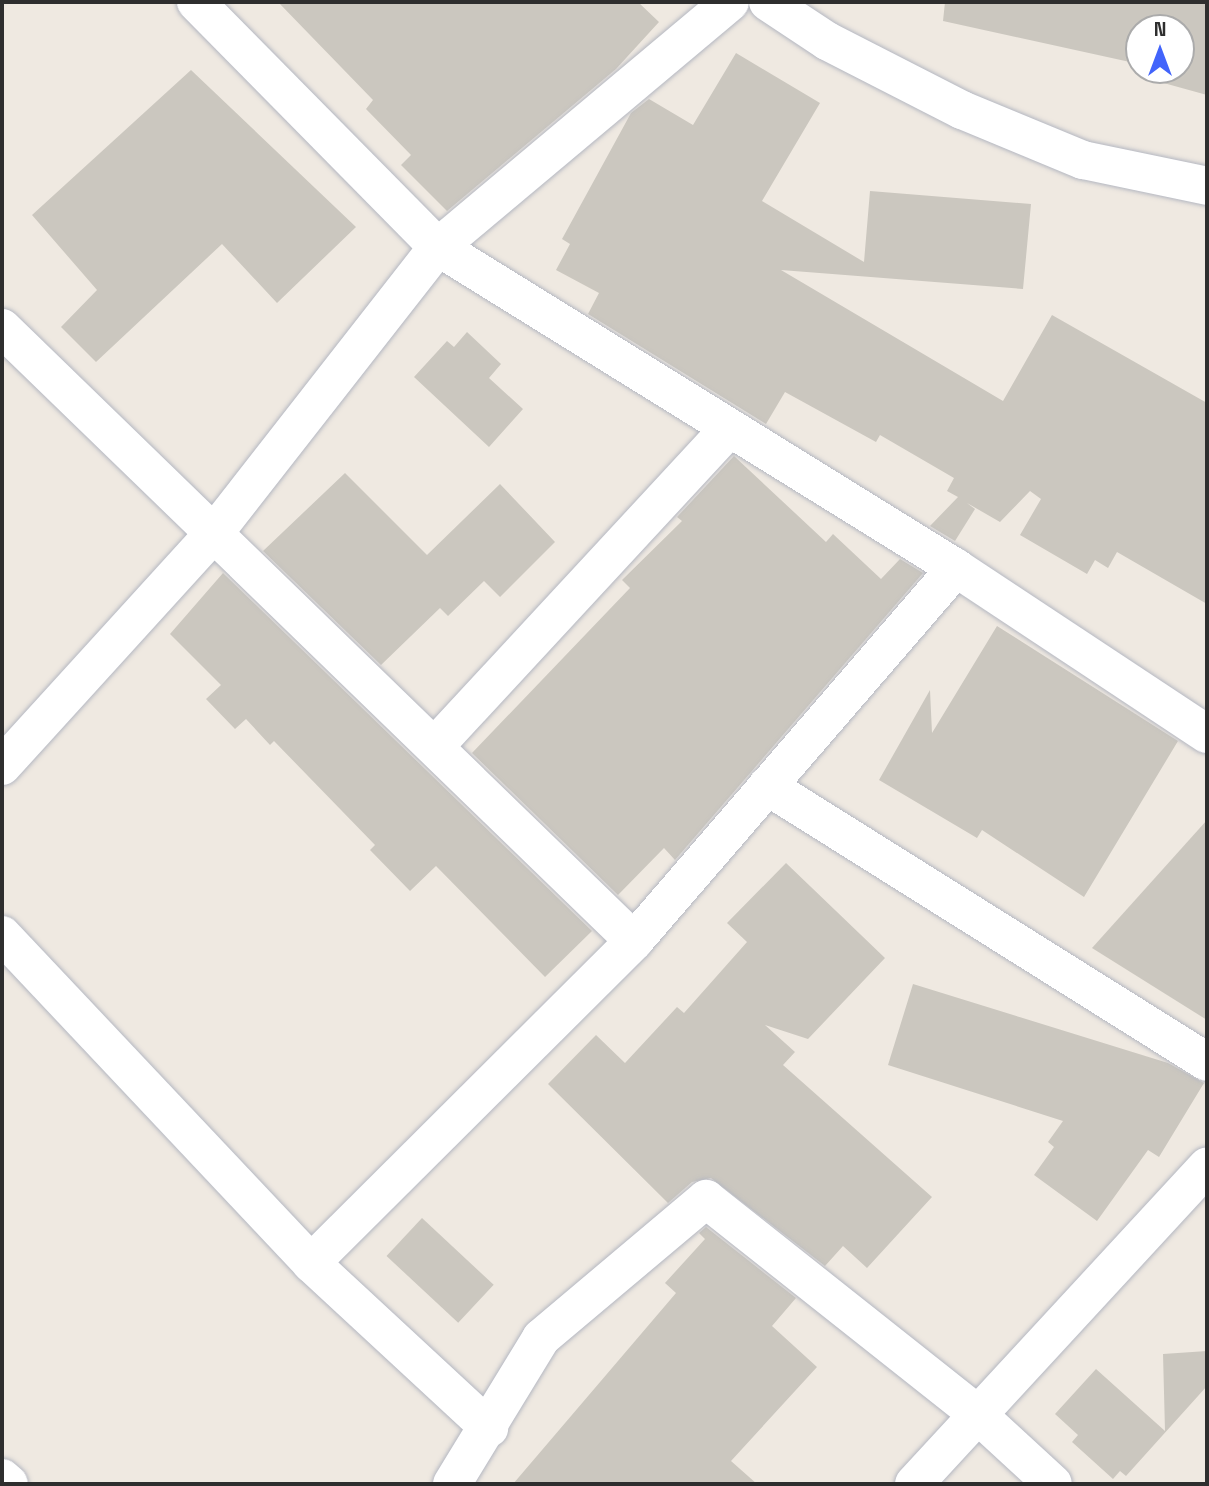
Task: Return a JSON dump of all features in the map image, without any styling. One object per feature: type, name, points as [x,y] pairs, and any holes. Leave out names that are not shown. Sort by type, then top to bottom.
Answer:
[{"type":"street","points":[[196,2],[438,247],[956,568],[1207,734]]},
{"type":"street","points":[[2,766],[215,532],[438,247],[730,2]]},
{"type":"street","points":[[768,2],[827,41],[1011,130],[1083,160],[1207,186]]},
{"type":"street","points":[[2,328],[634,941]]},
{"type":"street","points":[[435,746],[729,429]]},
{"type":"street","points":[[312,1263],[634,941],[956,568]]},
{"type":"street","points":[[767,786],[1207,1062]]},
{"type":"street","points":[[2,934],[312,1263],[489,1428]]},
{"type":"street","points":[[914,1484],[1207,1167]]},
{"type":"street","points":[[452,1484],[489,1428],[541,1338],[706,1199],[977,1414],[1053,1484]]},
{"type":"street","points":[[2,1478],[9,1484]]},
{"type":"building","points":[[278,2],[638,2],[659,22],[616,69],[447,211],[401,165],[411,155],[366,109],[373,100]]},
{"type":"building","points":[[945,2],[1207,2],[1207,95],[1167,84],[1195,84],[1195,14],[1125,14],[1125,61],[943,21]]},
{"type":"building","points":[[736,53],[820,103],[762,201],[864,262],[870,191],[1031,204],[1023,289],[781,270],[1003,401],[1052,315],[1207,403],[1207,604],[1117,552],[1108,568],[1095,560],[1087,574],[1020,535],[1041,499],[1030,491],[1000,522],[967,503],[975,509],[955,541],[930,526],[958,497],[947,491],[954,478],[880,435],[876,442],[785,392],[766,424],[588,314],[599,293],[556,270],[570,244],[562,239],[631,113],[649,99],[693,125]]},
{"type":"building","points":[[191,70],[356,227],[277,303],[222,244],[96,362],[61,327],[97,290],[32,215]]},
{"type":"building","points":[[467,332],[501,364],[489,378],[523,409],[489,447],[414,377],[447,341],[454,347]]},
{"type":"building","points":[[734,456],[826,542],[833,534],[881,579],[900,559],[923,573],[675,860],[664,848],[618,895],[472,753],[630,588],[622,580],[682,521],[677,517]]},
{"type":"building","points":[[345,473],[427,555],[500,484],[555,542],[500,597],[484,581],[448,616],[440,608],[381,665],[263,551]]},
{"type":"building","points":[[223,573],[592,931],[545,977],[436,866],[410,891],[370,850],[375,845],[274,741],[270,745],[246,719],[235,729],[206,699],[221,685],[170,634]]},
{"type":"building","points":[[997,626],[1178,741],[1084,897],[982,830],[977,838],[879,780],[930,690],[932,733]]},
{"type":"building","points":[[1207,820],[1207,1020],[1092,948]]},
{"type":"building","points":[[786,863],[885,958],[808,1039],[765,1025],[795,1052],[783,1065],[932,1197],[867,1268],[843,1246],[825,1266],[711,1178],[692,1182],[668,1203],[548,1084],[596,1035],[625,1063],[677,1007],[684,1013],[747,942],[727,923]]},
{"type":"building","points":[[913,984],[1168,1063],[1204,1083],[1159,1157],[1148,1150],[1097,1221],[1034,1175],[1054,1147],[1048,1142],[1063,1121],[888,1065]]},
{"type":"building","points":[[422,1218],[494,1285],[458,1323],[387,1256]]},
{"type":"building","points":[[706,1227],[796,1298],[772,1326],[817,1367],[731,1461],[757,1484],[513,1484],[676,1293],[665,1283],[705,1239],[699,1233]]},
{"type":"building","points":[[1207,1351],[1207,1386],[1126,1476],[1120,1471],[1113,1479],[1072,1442],[1078,1435],[1055,1414],[1096,1369],[1165,1431],[1163,1354]]}]
